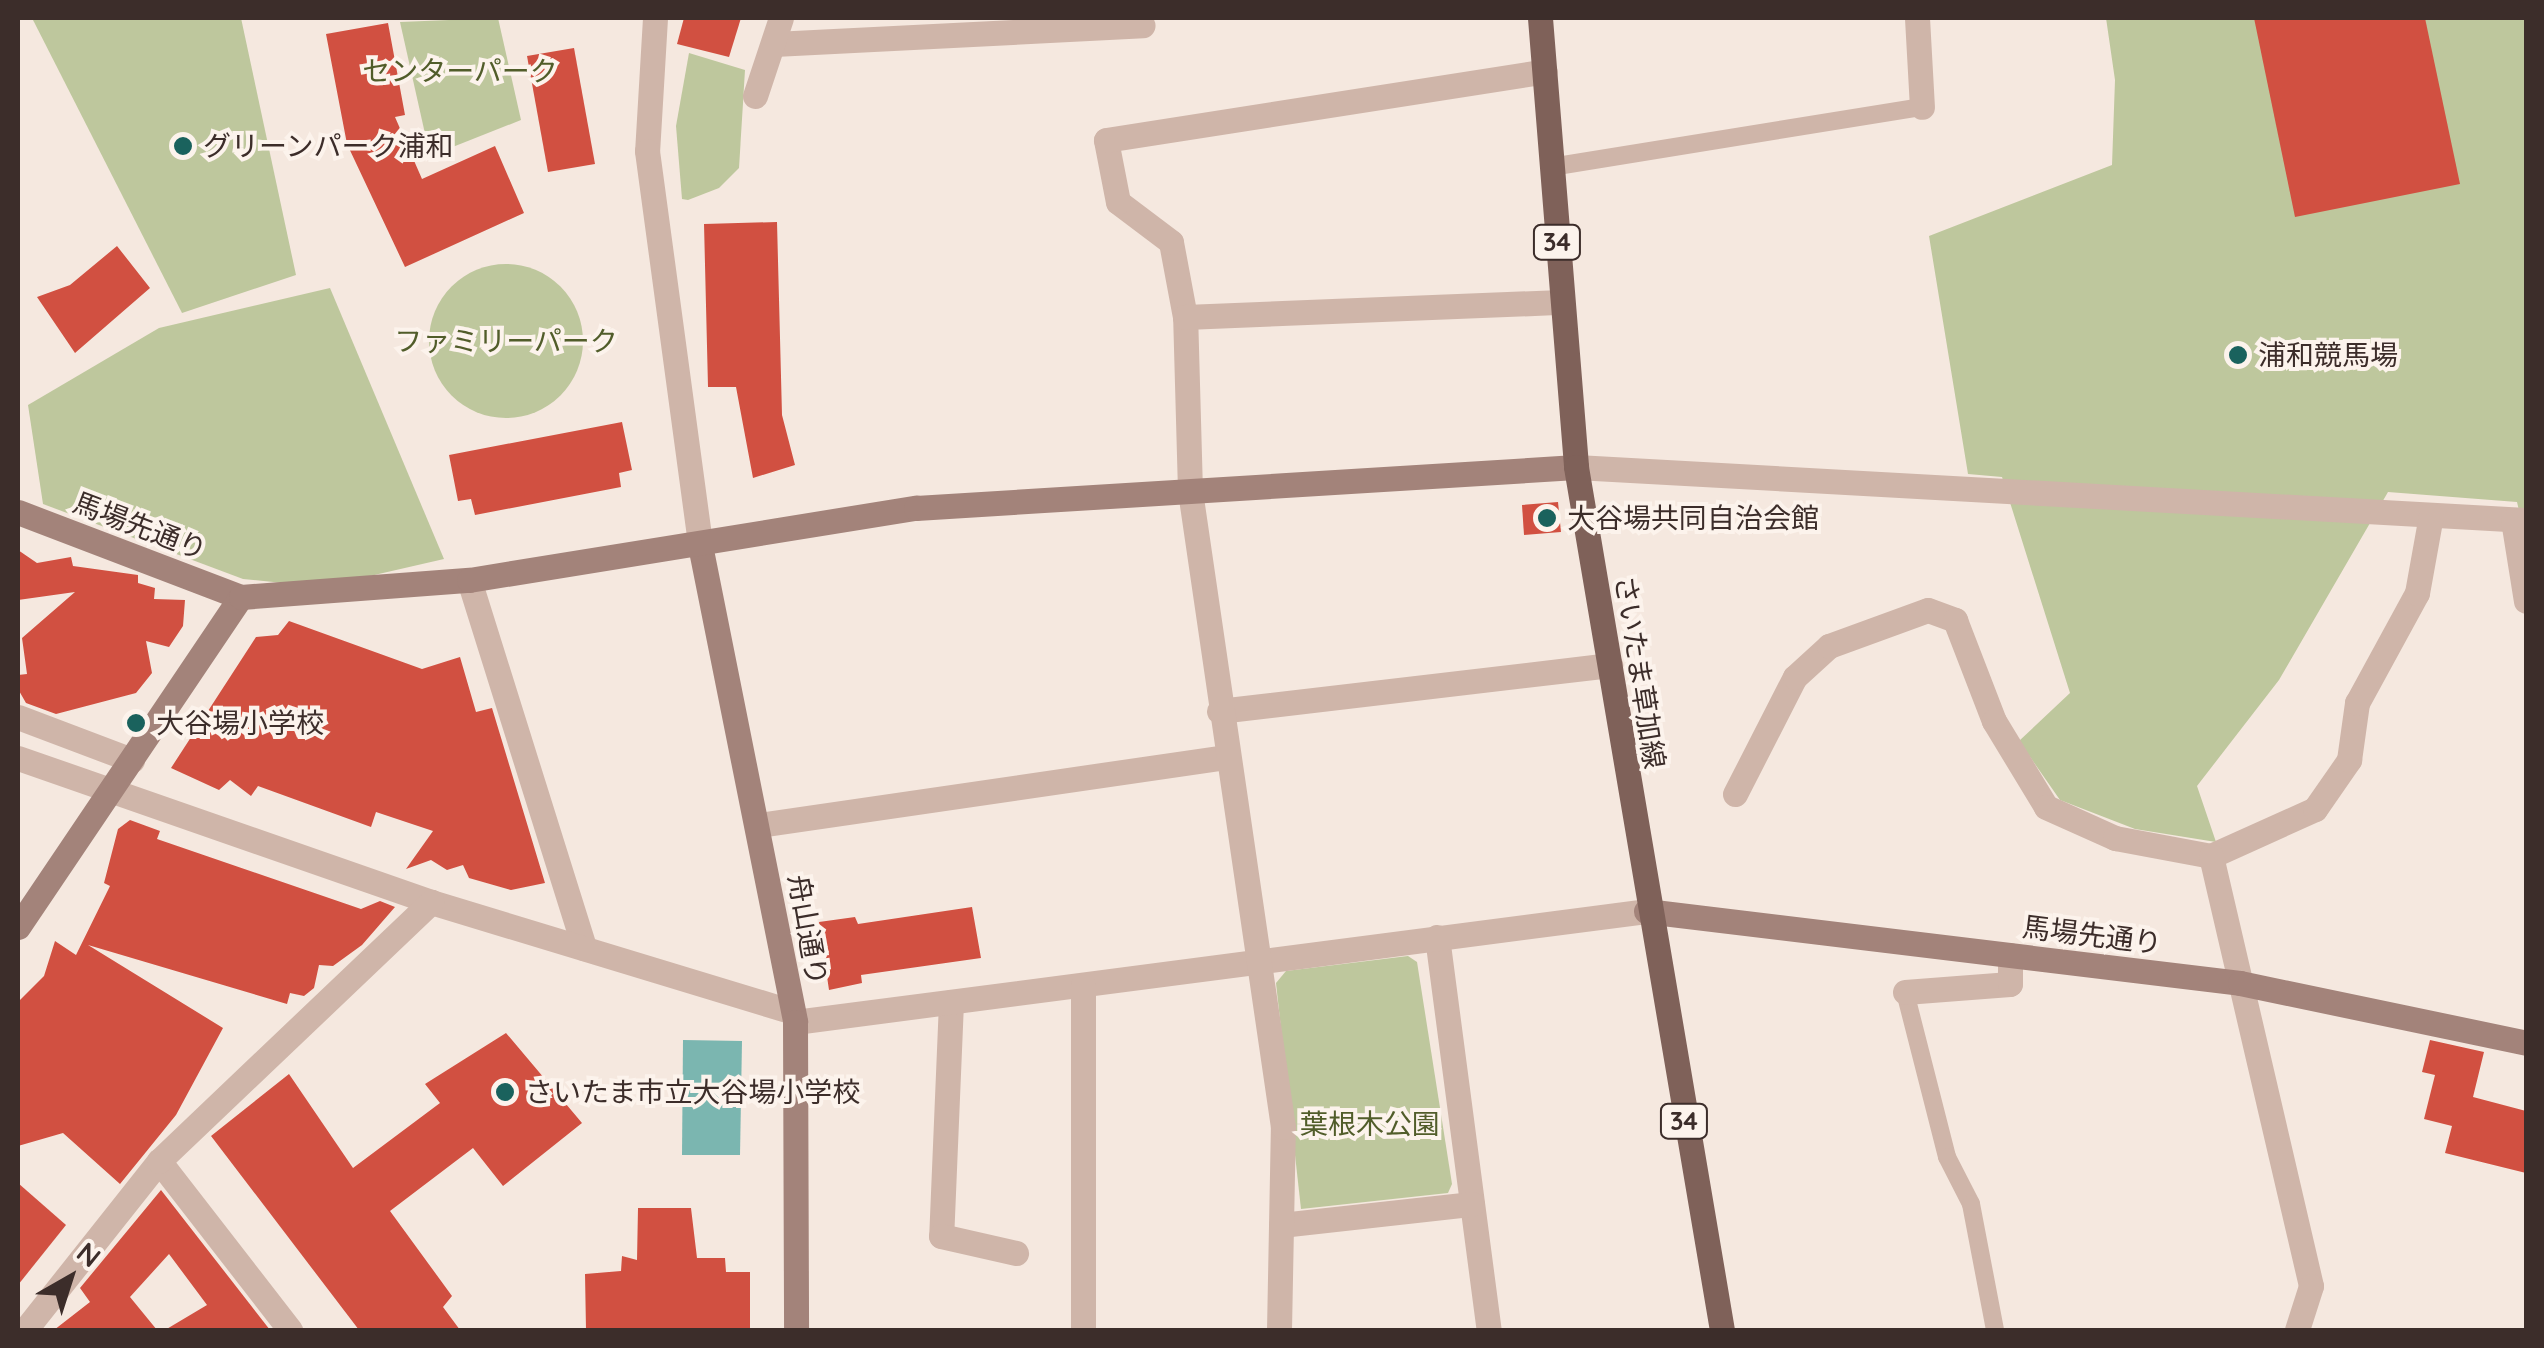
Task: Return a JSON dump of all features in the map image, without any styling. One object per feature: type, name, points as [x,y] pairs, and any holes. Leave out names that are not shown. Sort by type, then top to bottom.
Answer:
[{"type":"main road","name":"さいたま草加線","points":[[1540,18],[1576,467],[1646,911],[1722,1330]]},
{"type":"street","points":[[655,18],[647,151],[700,545]]},
{"type":"street","points":[[756,96],[781,18]]},
{"type":"street","points":[[1916,18],[1922,107]]},
{"type":"street","points":[[774,44],[1068,20],[1143,25]]},
{"type":"street","points":[[1279,1330],[1283,1127],[1225,757],[1190,491],[1185,317],[1170,242],[1118,202],[1106,140],[1545,70]]},
{"type":"street","points":[[1185,317],[1450,312],[1562,302]]},
{"type":"street","points":[[18,928],[241,597],[469,580],[916,508],[1576,467],[2520,520],[2526,602]]},
{"type":"street","name":"馬場先通り","points":[[18,512],[241,597]]},
{"type":"street","points":[[1735,794],[1795,677],[1829,646],[1928,610],[1955,620],[1994,721],[2046,806],[2115,838],[2211,856],[2315,809],[2349,760],[2357,703],[2417,593],[2431,515]]},
{"type":"street","name":"舟山通り","points":[[700,545],[793,1017],[796,1330]]},
{"type":"street","points":[[469,580],[584,948]]},
{"type":"street","points":[[1219,711],[1610,665]]},
{"type":"street","points":[[18,716],[132,760]]},
{"type":"street","points":[[758,825],[1225,757]]},
{"type":"street","points":[[18,758],[108,793],[432,902],[793,1017],[951,1002],[1646,911]]},
{"type":"street","points":[[2211,856],[2311,1286],[2297,1330]]},
{"type":"street","points":[[25,1330],[160,1160],[432,902]]},
{"type":"street","name":"馬場先通り","points":[[1646,911],[2240,983],[2526,1043]]},
{"type":"street","points":[[1436,937],[1489,1330]]},
{"type":"street","points":[[1905,992],[2010,984],[2010,955]]},
{"type":"street","points":[[1082,1330],[1083,985]]},
{"type":"street","points":[[951,1002],[941,1236],[1016,1253]]},
{"type":"street","points":[[160,1160],[290,1330]]},
{"type":"street","points":[[1281,1226],[1472,1204]]},
{"type":"street","points":[[1712,1330],[1722,1330]]},
{"type":"lane","points":[[1550,167],[1922,107]]},
{"type":"lane","points":[[1905,992],[1947,1157],[1971,1204],[1995,1330]]},
{"type":"green space","name":"グリーンパーク浦和","points":[[32,18],[241,18],[296,275],[182,313]]},
{"type":"green space","name":"センターパーク","points":[[498,18],[521,120],[430,156],[400,22]]},
{"type":"green space","name":"浦和競馬場","points":[[2106,18],[2526,18],[2526,541],[2517,502],[2388,492],[2279,680],[2197,786],[2216,842],[2135,829],[2060,800],[2019,741],[2070,693],[2002,477],[1968,474],[1929,236],[2112,165],[2115,80]]},
{"type":"green space","points":[[689,53],[745,70],[739,168],[719,188],[688,200],[682,199],[676,126]]},
{"type":"green space","name":"ファミリーパーク","points":[[506,264],[535,270],[560,287],[577,312],[583,341],[577,370],[560,395],[535,412],[506,418],[477,412],[452,395],[435,370],[429,341],[435,312],[452,287],[477,270]]},
{"type":"green space","points":[[330,288],[444,559],[322,587],[243,579],[43,504],[28,405],[159,328]]},
{"type":"green space","name":"葉根木公園","points":[[1408,956],[1417,962],[1452,1184],[1448,1193],[1301,1209],[1276,983],[1286,971]]},
{"type":"water","points":[[683,1040],[742,1041],[740,1155],[682,1155]]},
{"type":"building","points":[[684,18],[741,18],[729,57],[677,44]]},
{"type":"building","points":[[2254,18],[2425,18],[2460,184],[2295,217]]},
{"type":"building","points":[[388,23],[405,115],[395,117],[422,179],[495,146],[524,213],[405,267],[347,144],[326,34]]},
{"type":"building","points":[[574,48],[595,164],[548,172],[527,56]]},
{"type":"building","points":[[777,222],[782,415],[795,465],[753,478],[736,387],[708,387],[704,224]]},
{"type":"building","points":[[117,246],[150,288],[75,353],[37,297],[70,285]]},
{"type":"building","points":[[622,422],[632,470],[619,473],[621,487],[475,515],[471,499],[458,501],[449,455]]},
{"type":"building","points":[[1558,502],[1561,532],[1524,535],[1522,505]]},
{"type":"building","points":[[18,550],[37,563],[71,557],[73,566],[138,575],[138,583],[155,588],[154,599],[185,600],[183,626],[169,647],[146,641],[152,673],[136,693],[56,714],[26,703],[18,689],[18,675],[27,674],[22,638],[75,592],[18,600]]},
{"type":"building","points":[[289,621],[422,669],[460,657],[476,712],[492,708],[545,883],[511,890],[469,878],[463,865],[447,870],[431,860],[406,869],[433,831],[376,812],[371,827],[258,786],[251,796],[230,780],[219,790],[171,768],[256,637],[278,635]]},
{"type":"building","points":[[130,820],[160,831],[157,839],[361,909],[380,901],[395,907],[362,945],[333,966],[319,965],[314,988],[304,996],[290,993],[287,1004],[88,945],[223,1028],[176,1115],[120,1184],[63,1133],[18,1146],[18,1002],[44,976],[55,941],[76,955],[110,886],[104,883],[118,829]]},
{"type":"building","points":[[972,907],[981,958],[861,975],[862,983],[829,990],[819,922],[855,917],[858,924]]},
{"type":"building","points":[[506,1033],[582,1123],[503,1186],[473,1148],[390,1211],[452,1296],[443,1307],[460,1330],[359,1330],[211,1136],[289,1074],[353,1168],[440,1103],[425,1084]]},
{"type":"building","points":[[2430,1040],[2484,1052],[2473,1097],[2526,1111],[2526,1173],[2445,1153],[2452,1126],[2424,1119],[2435,1075],[2422,1072]]},
{"type":"building","points":[[18,1183],[66,1225],[18,1285]]},
{"type":"building","points":[[161,1190],[270,1330],[165,1330],[207,1305],[169,1254],[130,1297],[157,1330],[54,1330],[90,1302],[80,1288]]},
{"type":"building","points":[[638,1208],[691,1208],[697,1258],[725,1258],[726,1272],[750,1272],[750,1330],[586,1330],[585,1274],[621,1271],[622,1256],[637,1260]]},
{"type":"place","name":"グリーンパーク浦和","points":[[183,146]]},
{"type":"place","name":"浦和競馬場","points":[[2238,355]]},
{"type":"place","name":"大谷場共同自治会館","points":[[1547,518]]},
{"type":"place","name":"大谷場小学校","points":[[136,723]]},
{"type":"place","name":"さいたま市立大谷場小学校","points":[[505,1092]]}]
